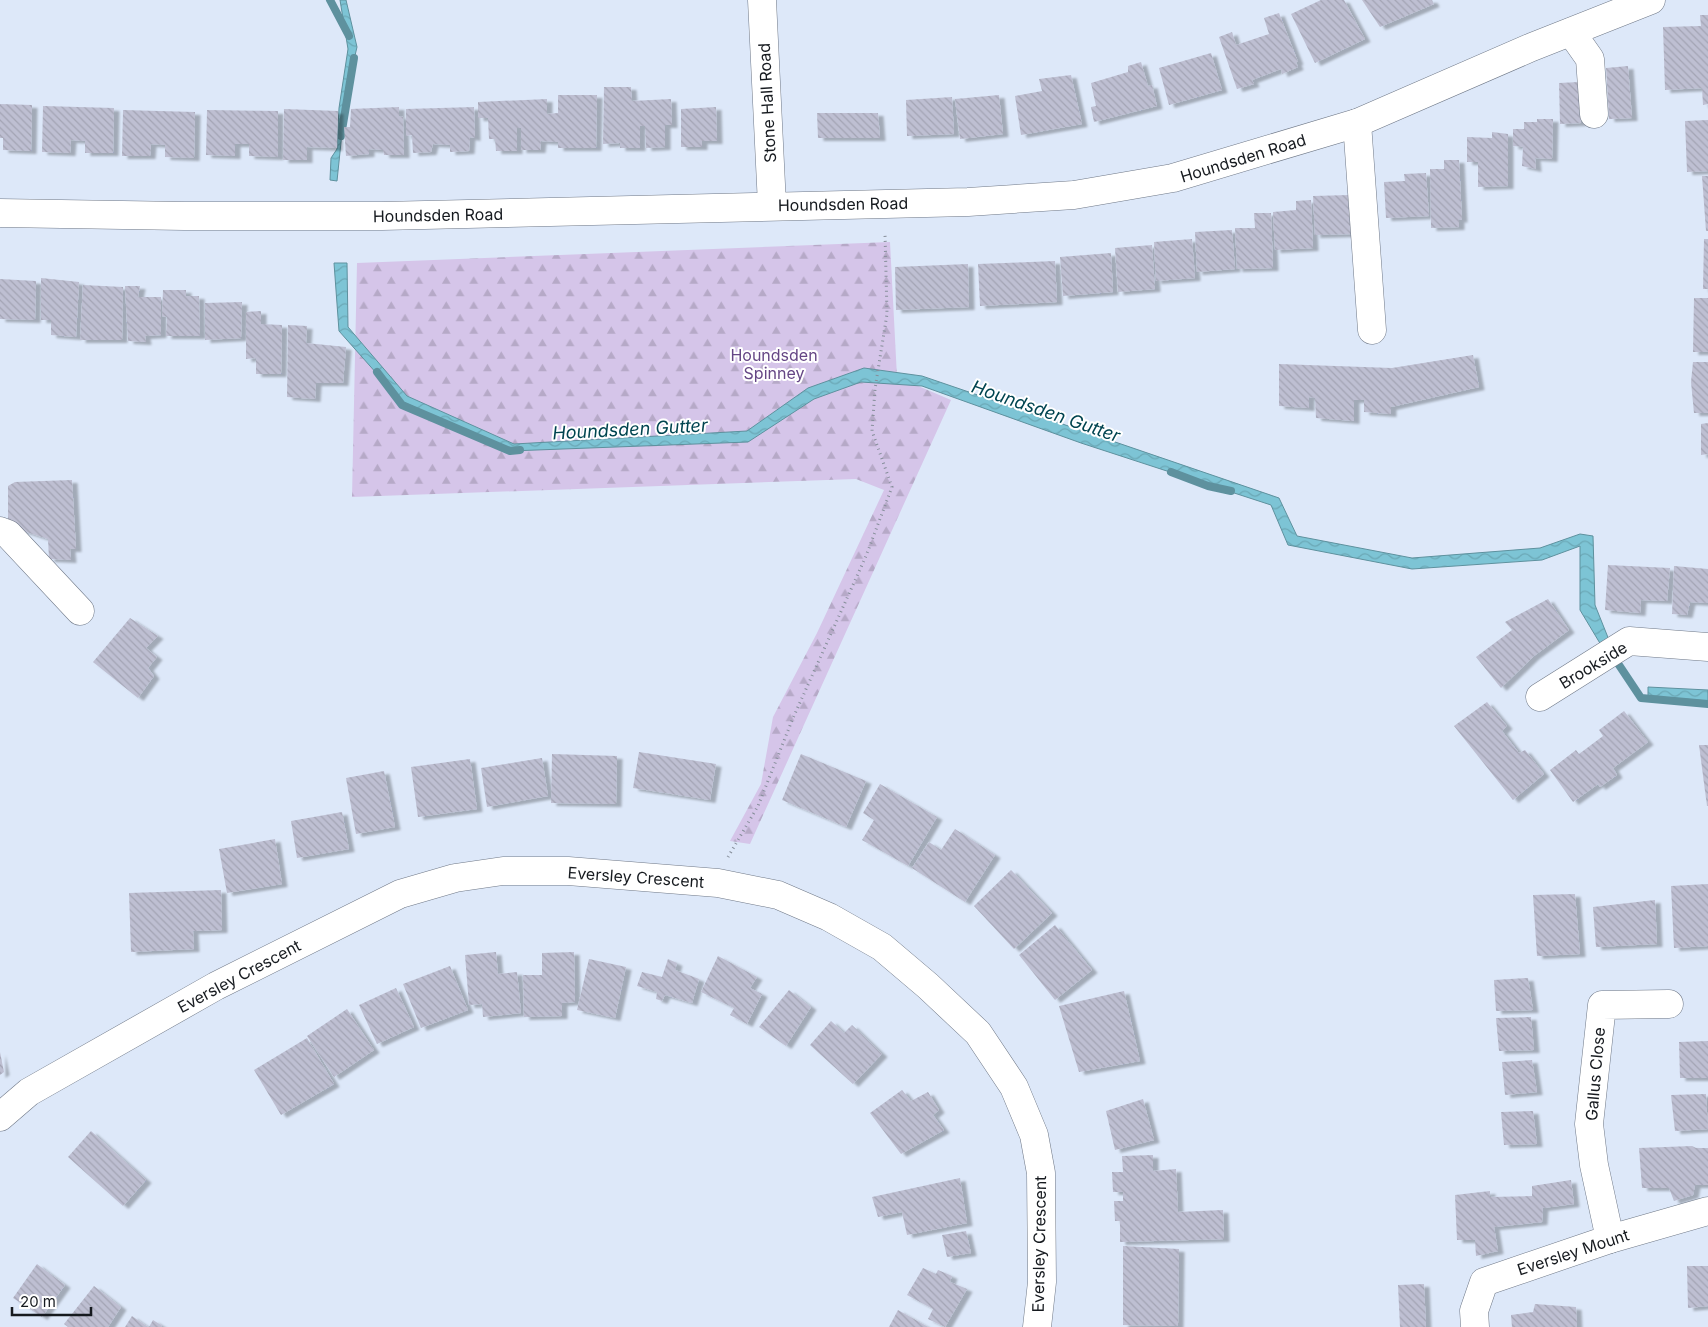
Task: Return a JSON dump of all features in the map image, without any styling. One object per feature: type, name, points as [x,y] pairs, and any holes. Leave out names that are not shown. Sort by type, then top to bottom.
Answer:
[{"type":"street","name":"Stone Hall Road","points":[[762,0],[772,205]]},
{"type":"street","name":"Houndsden Road","points":[[0,213],[184,216],[372,216],[772,205],[968,202],[1074,195],[1173,178],[1358,123],[1651,0]]},
{"type":"street","points":[[1571,32],[1590,59],[1594,114]]},
{"type":"street","points":[[1358,123],[1372,330]]},
{"type":"street","points":[[0,532],[12,538],[80,611]]},
{"type":"street","name":"Brookside","points":[[1540,697],[1629,641],[1708,647]]},
{"type":"street","name":"Eversley Crescent","points":[[0,1117],[29,1092],[216,986],[400,894],[455,878],[503,871],[568,871],[718,883],[778,895],[844,926],[882,947],[928,986],[978,1033],[1014,1087],[1034,1135],[1041,1172],[1042,1282],[1037,1327]]},
{"type":"street","name":"Gallus Close","points":[[1610,1239],[1594,1165],[1590,1124],[1602,1005],[1669,1004]]},
{"type":"street","name":"Eversley Mount","points":[[1475,1327],[1474,1310],[1484,1282],[1610,1239],[1708,1211]]},
{"type":"path","points":[[718,883],[722,868],[758,806],[793,718],[866,556],[892,487],[872,431],[875,389],[887,314],[885,233]]},
{"type":"green space","name":"Houndsden Spinney","points":[[890,242],[897,377],[951,400],[750,844],[730,841],[761,784],[773,717],[817,633],[884,490],[856,479],[352,497],[357,263]]},
{"type":"water","points":[[340,0],[346,0],[357,47],[346,94],[337,181],[330,180],[331,158],[337,149],[339,108],[348,49]]},
{"type":"water","points":[[334,263],[347,263],[348,327],[407,396],[514,444],[747,431],[808,388],[864,368],[922,376],[1279,498],[1297,536],[1412,558],[1540,548],[1580,534],[1593,536],[1595,605],[1609,640],[1601,645],[1580,610],[1580,546],[1542,560],[1412,569],[1288,545],[1271,505],[1081,443],[922,386],[861,382],[814,399],[748,442],[510,451],[401,401],[339,331]]},
{"type":"water","points":[[1648,687],[1708,690],[1708,701],[1648,696]]},
{"type":"building","points":[[1321,0],[1344,0],[1365,39],[1315,63],[1291,14]]},
{"type":"building","points":[[1362,0],[1432,0],[1434,4],[1380,27]]},
{"type":"building","points":[[1279,13],[1298,62],[1296,62],[1298,67],[1282,74],[1281,69],[1252,80],[1254,84],[1237,89],[1219,37],[1232,32],[1236,45],[1269,34],[1264,18]]},
{"type":"building","points":[[1700,15],[1708,15],[1708,104],[1703,105],[1702,88],[1665,90],[1663,27],[1701,26]]},
{"type":"building","points":[[1211,53],[1222,90],[1169,105],[1159,68]]},
{"type":"building","points":[[1141,62],[1148,86],[1152,85],[1157,106],[1094,122],[1091,107],[1096,106],[1091,83],[1128,72],[1128,66]]},
{"type":"building","points":[[1628,66],[1632,118],[1609,119],[1606,68]]},
{"type":"building","points":[[1071,75],[1082,124],[1021,135],[1015,96],[1042,91],[1039,79]]},
{"type":"building","points":[[1579,82],[1581,123],[1560,124],[1559,83]]},
{"type":"building","points":[[604,87],[631,87],[632,101],[671,99],[672,125],[665,125],[665,147],[646,148],[645,126],[640,126],[640,148],[620,148],[620,143],[603,144]]},
{"type":"building","points":[[558,95],[597,95],[596,148],[558,148],[558,142],[541,141],[540,150],[521,150],[521,128],[517,128],[517,151],[496,151],[495,139],[489,139],[488,118],[478,118],[478,102],[547,99],[547,114],[558,113]]},
{"type":"building","points":[[999,95],[1003,134],[960,139],[955,99]]},
{"type":"building","points":[[952,97],[954,134],[907,136],[906,100]]},
{"type":"building","points":[[0,104],[32,105],[31,151],[3,150],[3,138],[0,138]]},
{"type":"building","points":[[43,106],[114,108],[113,153],[85,153],[85,141],[71,140],[70,153],[42,152]]},
{"type":"building","points":[[399,107],[399,116],[403,117],[404,155],[384,155],[383,150],[369,149],[369,154],[346,156],[344,127],[350,127],[351,109]]},
{"type":"building","points":[[474,107],[475,138],[470,137],[469,151],[450,152],[450,145],[433,144],[431,152],[413,153],[412,135],[406,136],[406,109]]},
{"type":"building","points":[[716,107],[717,141],[702,141],[702,147],[681,147],[681,109]]},
{"type":"building","points":[[284,109],[338,111],[337,148],[307,147],[307,160],[283,160]]},
{"type":"building","points":[[123,110],[195,112],[194,158],[165,157],[165,145],[151,144],[150,156],[122,156]]},
{"type":"building","points":[[207,110],[278,111],[278,157],[249,156],[249,144],[235,144],[235,156],[206,155]]},
{"type":"building","points":[[817,113],[878,113],[880,138],[818,138]]},
{"type":"building","points":[[1537,119],[1553,119],[1552,159],[1535,158],[1536,169],[1522,166],[1523,147],[1513,146],[1513,129],[1524,129],[1524,122],[1537,122]]},
{"type":"building","points":[[1708,120],[1708,171],[1687,172],[1685,121]]},
{"type":"building","points":[[1492,132],[1508,134],[1508,186],[1478,187],[1478,162],[1467,162],[1467,137],[1492,138]]},
{"type":"building","points":[[1444,160],[1459,160],[1462,220],[1459,219],[1459,227],[1431,228],[1430,169],[1444,169]]},
{"type":"building","points":[[1426,173],[1429,216],[1386,218],[1384,182],[1405,181],[1404,174]]},
{"type":"building","points":[[1702,176],[1708,176],[1708,231],[1706,231]]},
{"type":"building","points":[[1350,195],[1352,234],[1315,235],[1313,196]]},
{"type":"building","points":[[1311,200],[1313,248],[1275,250],[1273,212],[1296,210],[1296,201]]},
{"type":"building","points":[[1254,213],[1271,213],[1273,268],[1237,269],[1235,228],[1255,228]]},
{"type":"building","points":[[1232,230],[1235,269],[1197,272],[1195,232]]},
{"type":"building","points":[[1192,239],[1195,278],[1156,281],[1154,242]]},
{"type":"building","points":[[1704,239],[1708,239],[1708,289],[1703,289]]},
{"type":"building","points":[[1152,245],[1155,289],[1118,292],[1115,248]]},
{"type":"building","points":[[1111,253],[1113,292],[1063,296],[1060,257]]},
{"type":"building","points":[[1055,261],[1057,302],[980,306],[978,264]]},
{"type":"building","points":[[968,264],[969,307],[896,310],[895,267]]},
{"type":"building","points":[[41,278],[79,282],[76,337],[51,335],[51,320],[41,320]]},
{"type":"building","points":[[0,279],[36,281],[35,320],[0,319]]},
{"type":"building","points":[[83,285],[123,287],[122,340],[80,340]]},
{"type":"building","points":[[125,286],[140,286],[138,297],[161,297],[161,335],[145,336],[146,342],[128,341]]},
{"type":"building","points":[[163,290],[186,290],[186,296],[199,296],[200,336],[166,336],[167,317],[162,316]]},
{"type":"building","points":[[1694,298],[1708,298],[1708,352],[1693,352]]},
{"type":"building","points":[[242,302],[241,338],[205,340],[205,303]]},
{"type":"building","points":[[261,311],[261,324],[282,325],[281,374],[256,374],[256,358],[246,359],[246,312]]},
{"type":"building","points":[[288,325],[307,326],[306,343],[346,347],[343,383],[316,383],[315,399],[287,397]]},
{"type":"building","points":[[1473,355],[1479,387],[1391,407],[1391,414],[1364,412],[1364,400],[1354,400],[1354,421],[1316,418],[1315,398],[1309,397],[1309,408],[1279,406],[1279,364],[1392,368]]},
{"type":"building","points":[[1693,362],[1708,362],[1708,413],[1694,413],[1691,382]]},
{"type":"building","points":[[1708,423],[1708,454],[1701,455],[1701,424]]},
{"type":"building","points":[[72,480],[76,549],[70,549],[71,560],[49,559],[48,539],[8,526],[8,486],[15,482]]},
{"type":"building","points":[[1608,565],[1670,568],[1667,601],[1641,600],[1640,613],[1605,610]]},
{"type":"building","points":[[1674,566],[1708,569],[1708,603],[1690,602],[1687,615],[1672,614]]},
{"type":"building","points":[[1548,599],[1569,630],[1534,656],[1501,688],[1476,657],[1512,630],[1505,622]]},
{"type":"building","points":[[130,618],[158,636],[146,648],[157,657],[148,668],[154,676],[138,698],[93,662]]},
{"type":"building","points":[[1487,702],[1507,726],[1502,731],[1519,753],[1525,750],[1544,774],[1513,800],[1454,726]]},
{"type":"building","points":[[1624,711],[1648,742],[1613,768],[1617,775],[1600,787],[1598,784],[1573,802],[1550,770],[1576,750],[1579,754],[1603,736],[1599,730]]},
{"type":"building","points":[[1699,745],[1708,745],[1708,806],[1707,806]]},
{"type":"building","points":[[639,752],[716,764],[710,800],[633,788]]},
{"type":"building","points":[[552,754],[617,756],[616,804],[551,803]]},
{"type":"building","points":[[801,754],[866,781],[846,827],[782,800]]},
{"type":"building","points":[[542,758],[548,796],[487,807],[481,768]]},
{"type":"building","points":[[470,759],[477,809],[418,817],[411,767]]},
{"type":"building","points":[[384,771],[395,827],[356,834],[346,778]]},
{"type":"building","points":[[880,784],[937,817],[908,866],[862,840],[874,820],[863,813]]},
{"type":"building","points":[[342,812],[349,849],[297,858],[291,821]]},
{"type":"building","points":[[955,829],[995,855],[965,902],[912,868],[929,842],[941,850]]},
{"type":"building","points":[[275,839],[282,884],[227,893],[219,849]]},
{"type":"building","points":[[1011,870],[1052,913],[1014,949],[974,906]]},
{"type":"building","points":[[1708,884],[1708,946],[1674,948],[1671,886]]},
{"type":"building","points":[[221,890],[222,930],[193,931],[194,949],[131,952],[129,893]]},
{"type":"building","points":[[1575,894],[1580,954],[1537,956],[1533,895]]},
{"type":"building","points":[[1655,900],[1657,944],[1596,947],[1593,907]]},
{"type":"building","points":[[1055,925],[1092,970],[1055,1000],[1019,955]]},
{"type":"building","points":[[496,952],[498,974],[517,972],[521,1013],[483,1017],[482,1004],[469,1005],[465,955]]},
{"type":"building","points":[[574,952],[575,1002],[562,1003],[562,1016],[524,1017],[523,975],[542,975],[542,953]]},
{"type":"building","points":[[718,956],[757,977],[750,988],[762,994],[747,1024],[730,1015],[734,1008],[701,992]]},
{"type":"building","points":[[589,959],[626,967],[615,1018],[577,1010]]},
{"type":"building","points":[[668,959],[677,963],[675,970],[699,979],[692,1003],[665,995],[662,1001],[656,999],[657,992],[637,986],[642,972],[662,977]]},
{"type":"building","points":[[450,966],[468,1010],[421,1028],[403,984]]},
{"type":"building","points":[[1528,978],[1533,1010],[1496,1011],[1494,980]]},
{"type":"building","points":[[396,988],[414,1027],[377,1044],[359,1005]]},
{"type":"building","points":[[789,990],[811,1007],[786,1046],[759,1027]]},
{"type":"building","points":[[1124,991],[1140,1061],[1079,1072],[1059,1006]]},
{"type":"building","points":[[347,1009],[374,1050],[334,1077],[307,1036]]},
{"type":"building","points":[[1531,1017],[1534,1050],[1499,1051],[1496,1018]]},
{"type":"building","points":[[831,1021],[844,1033],[852,1025],[882,1054],[853,1084],[810,1045]]},
{"type":"building","points":[[307,1038],[334,1084],[281,1115],[254,1070]]},
{"type":"building","points":[[1708,1041],[1708,1078],[1680,1078],[1679,1042]]},
{"type":"building","points":[[0,1052],[4,1072],[0,1075]]},
{"type":"building","points":[[1532,1060],[1537,1092],[1505,1095],[1502,1062]]},
{"type":"building","points":[[902,1090],[911,1101],[928,1092],[939,1110],[933,1115],[944,1130],[901,1154],[870,1113]]},
{"type":"building","points":[[1706,1094],[1708,1129],[1675,1131],[1671,1095]]},
{"type":"building","points":[[1143,1099],[1154,1140],[1115,1150],[1106,1111]]},
{"type":"building","points":[[1533,1111],[1537,1144],[1504,1145],[1501,1112]]},
{"type":"building","points":[[91,1131],[146,1180],[123,1206],[68,1157]]},
{"type":"building","points":[[1692,1146],[1708,1148],[1708,1185],[1695,1185],[1693,1195],[1674,1201],[1669,1188],[1642,1188],[1639,1148]]},
{"type":"building","points":[[1153,1155],[1153,1171],[1176,1169],[1178,1212],[1223,1210],[1224,1239],[1120,1242],[1120,1221],[1115,1221],[1114,1201],[1123,1201],[1123,1192],[1113,1192],[1112,1172],[1123,1172],[1122,1156]]},
{"type":"building","points":[[960,1178],[967,1223],[907,1235],[902,1212],[878,1217],[872,1197]]},
{"type":"building","points":[[1571,1180],[1574,1204],[1543,1208],[1542,1222],[1494,1227],[1498,1251],[1476,1256],[1475,1240],[1457,1240],[1455,1195],[1490,1191],[1490,1197],[1532,1196],[1532,1186]]},
{"type":"building","points":[[966,1231],[971,1253],[947,1257],[942,1235]]},
{"type":"building","points":[[1123,1246],[1179,1249],[1178,1326],[1123,1325]]},
{"type":"building","points":[[37,1264],[65,1285],[42,1317],[13,1298]]},
{"type":"building","points":[[1687,1266],[1708,1266],[1708,1306],[1688,1308]]},
{"type":"building","points":[[923,1268],[936,1274],[938,1270],[952,1276],[950,1282],[967,1289],[945,1327],[928,1319],[933,1309],[907,1295]]},
{"type":"building","points":[[1424,1284],[1426,1327],[1400,1327],[1398,1285]]},
{"type":"building","points":[[94,1286],[121,1307],[108,1327],[68,1327],[64,1324]]},
{"type":"building","points":[[1535,1304],[1576,1307],[1577,1327],[1512,1327],[1511,1315],[1533,1312]]},
{"type":"building","points":[[898,1310],[928,1327],[889,1327]]},
{"type":"building","points":[[132,1316],[148,1327],[125,1327]]},
{"type":"building","points":[[153,1320],[161,1325],[162,1327],[149,1327]]},
{"type":"waterway","name":"Houndsden Gutter","points":[[330,0],[349,36]]},
{"type":"waterway","name":"Houndsden Gutter","points":[[341,136],[354,58]]},
{"type":"waterway","name":"Houndsden Gutter","points":[[377,372],[402,405],[510,451],[520,450]]},
{"type":"waterway","name":"Houndsden Gutter","points":[[1171,472],[1208,486],[1231,491]]},
{"type":"waterway","name":"Houndsden Gutter","points":[[1613,656],[1641,698],[1708,704]]}]
